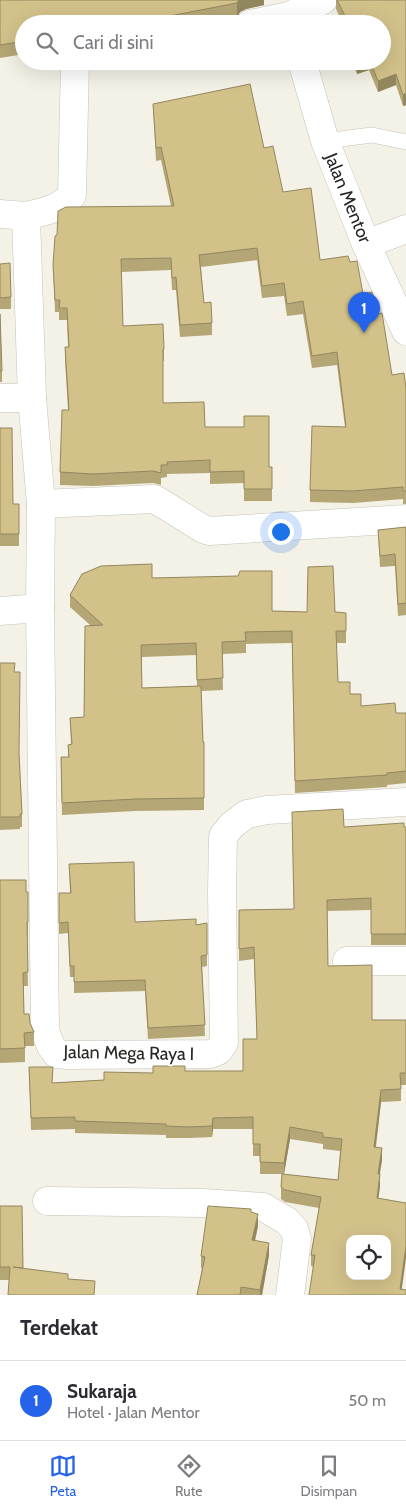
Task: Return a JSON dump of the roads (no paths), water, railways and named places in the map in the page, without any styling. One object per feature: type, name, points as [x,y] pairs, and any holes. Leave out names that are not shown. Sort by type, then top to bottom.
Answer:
[{"type":"street","points":[[288,13],[324,0]]},
{"type":"street","points":[[0,611],[40,608],[41,504],[13,215],[57,208],[66,203],[72,195],[75,70]]},
{"type":"street","name":"Jalan Mentor","points":[[305,70],[325,140],[366,244],[406,331]]},
{"type":"street","points":[[366,244],[406,229]]},
{"type":"street","points":[[0,398],[32,398]]},
{"type":"street","points":[[41,504],[154,499],[203,529],[210,531],[406,519]]},
{"type":"street","name":"Jalan Mega Raya I","points":[[40,608],[45,1031],[51,1046],[57,1054],[210,1054],[218,1051],[224,1043],[223,845],[224,836],[232,825],[247,814],[267,810],[406,802]]},
{"type":"street","points":[[347,961],[406,961]]},
{"type":"street","points":[[47,1201],[203,1204],[263,1208],[287,1221],[294,1229],[297,1239],[290,1295]]},
{"type":"lane","points":[[325,140],[372,135],[406,142]]},
{"type":"place","name":"Sukaraja","points":[[364,333]]}]
